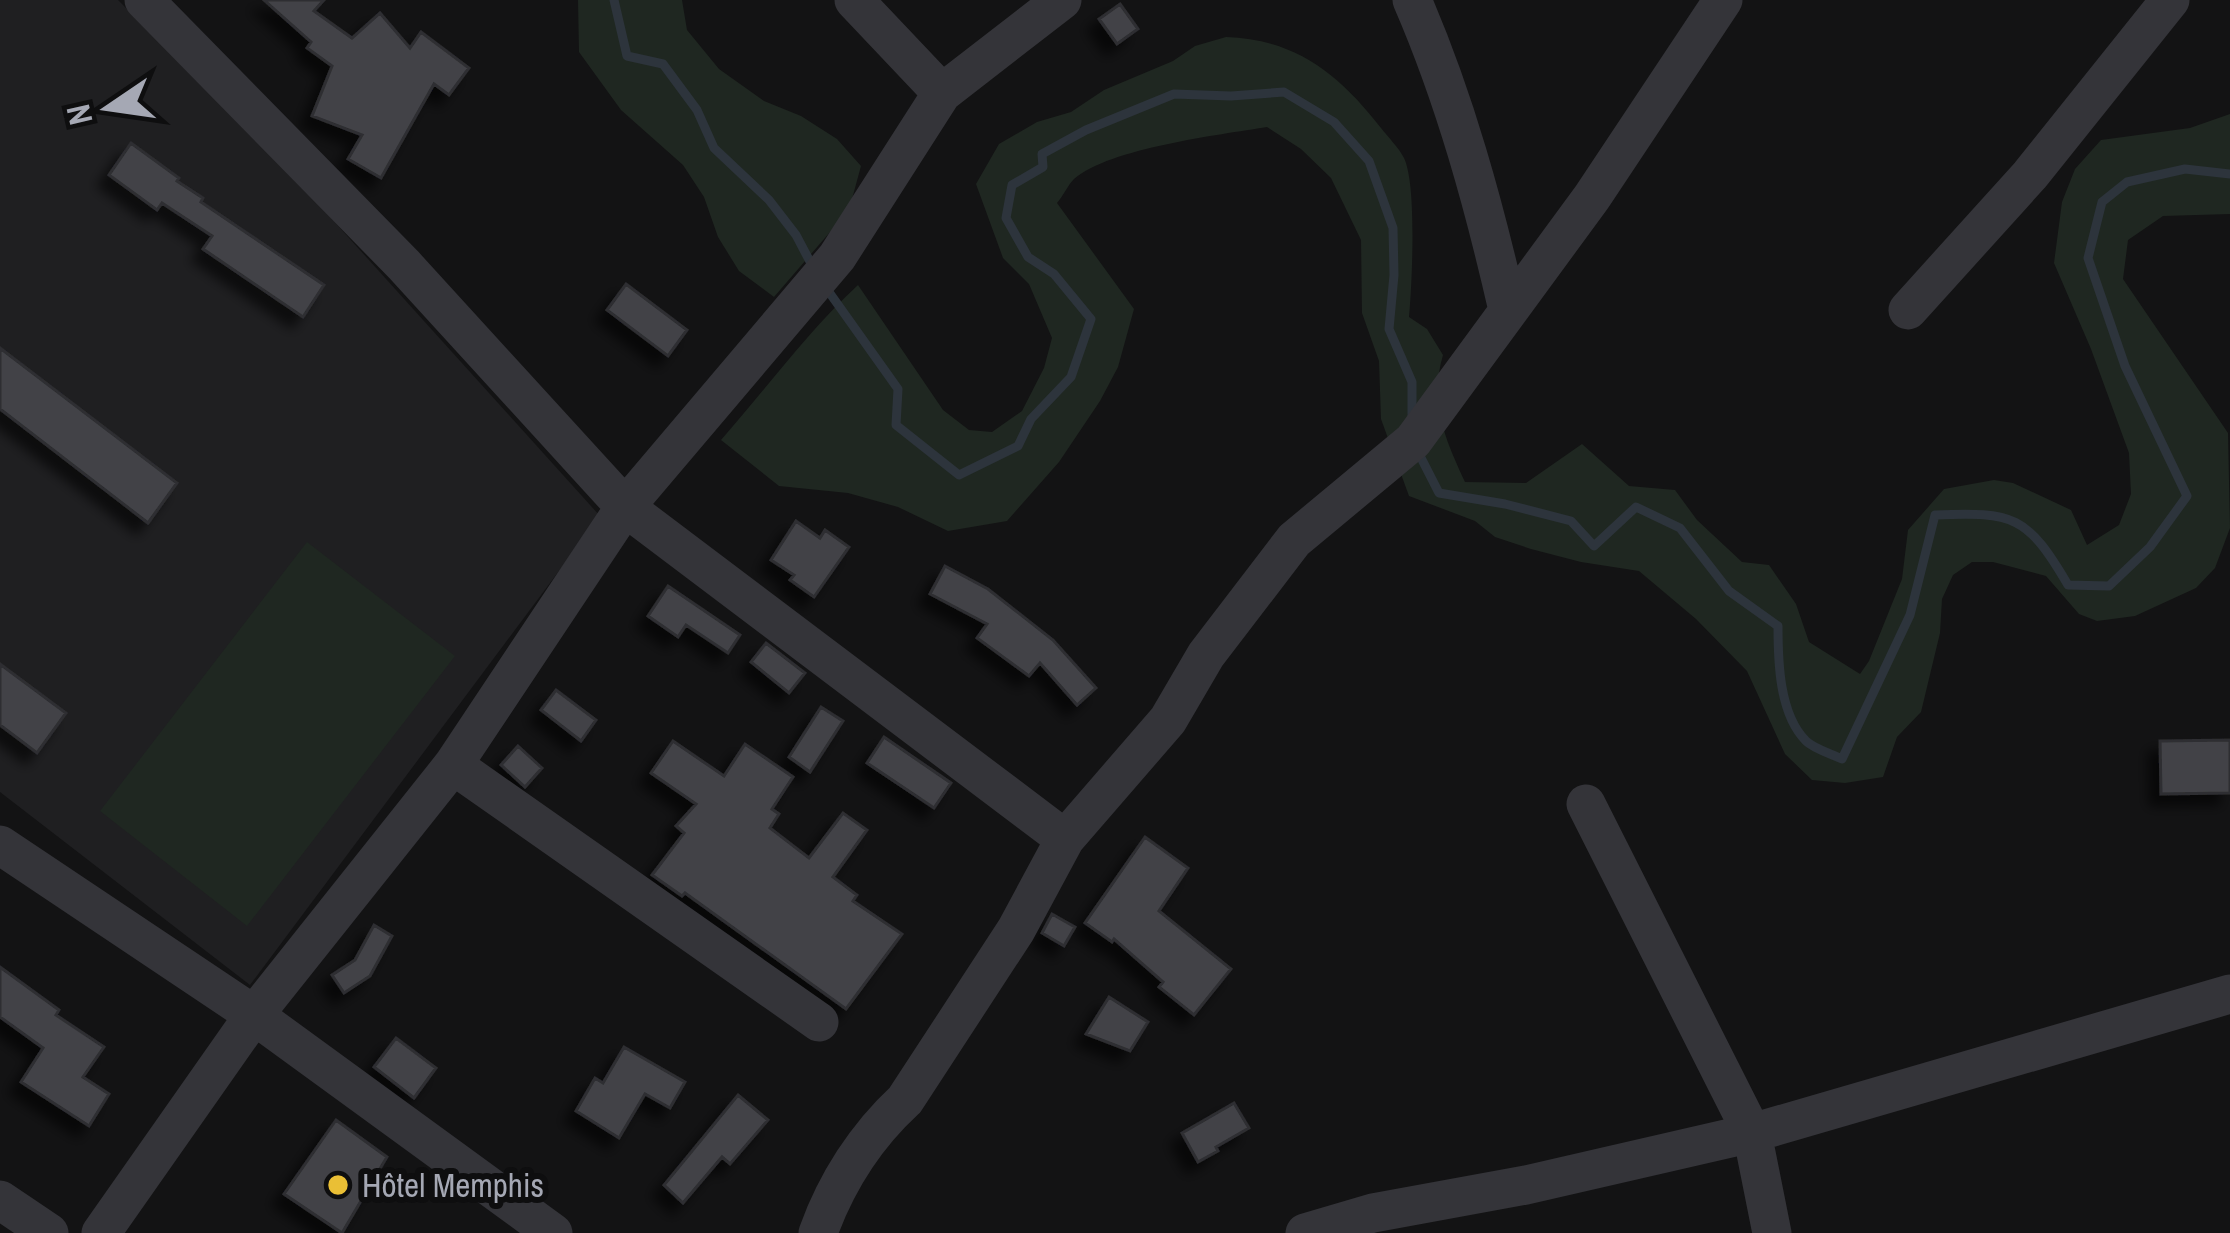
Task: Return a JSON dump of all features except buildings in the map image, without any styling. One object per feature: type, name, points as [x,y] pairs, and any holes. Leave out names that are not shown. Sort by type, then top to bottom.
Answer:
[{"type":"street","points":[[144,0],[404,265],[625,507],[1065,839]]},
{"type":"street","points":[[854,0],[942,93]]},
{"type":"street","points":[[100,1233],[254,1015],[453,765],[625,507],[837,257],[942,93],[1062,0]]},
{"type":"street","points":[[1412,0],[1486,214],[1508,310]]},
{"type":"street","points":[[818,1233],[852,1164],[882,1121],[904,1100],[1016,930],[1065,839],[1168,720],[1206,655],[1294,540],[1413,441],[1592,197],[1723,0]]},
{"type":"street","points":[[1909,310],[2030,175],[2170,0]]},
{"type":"street","points":[[453,765],[818,1022]]},
{"type":"street","points":[[1586,804],[1752,1133],[1772,1233]]},
{"type":"street","points":[[2,852],[254,1015],[553,1233]]},
{"type":"street","points":[[1305,1233],[1373,1213],[1526,1185],[1752,1133],[2230,994]]},
{"type":"street","points":[[0,1200],[50,1233]]},
{"type":"shaded area","points":[[0,0],[118,0],[294,177],[600,516],[250,985],[0,792]]},
{"type":"shaded area","points":[[578,0],[682,0],[687,30],[719,69],[764,101],[801,116],[837,139],[861,166],[849,210],[774,297],[739,271],[718,237],[704,197],[683,165],[621,110],[579,52]]},
{"type":"shaded area","points":[[1226,37],[1274,45],[1314,63],[1349,92],[1404,158],[1412,211],[1409,317],[1427,329],[1443,355],[1439,405],[1465,482],[1526,483],[1582,444],[1629,486],[1675,490],[1697,520],[1742,562],[1769,565],[1796,604],[1809,642],[1860,674],[1902,579],[1908,530],[1944,489],[1994,480],[2013,483],[2071,510],[2087,545],[2119,525],[2131,494],[2129,453],[2054,263],[2062,202],[2075,169],[2101,140],[2190,128],[2230,114],[2230,214],[2163,216],[2128,240],[2123,279],[2228,433],[2230,528],[2215,568],[2196,588],[2135,616],[2097,621],[2079,614],[2046,576],[1993,562],[1972,562],[1953,575],[1942,599],[1940,633],[1921,712],[1897,737],[1883,777],[1845,783],[1812,780],[1785,754],[1747,671],[1639,571],[1531,549],[1409,496],[1381,419],[1379,361],[1362,313],[1361,240],[1331,178],[1301,149],[1267,127],[1166,144],[1113,159],[1074,179],[1057,203],[1134,309],[1118,367],[1100,401],[1059,462],[1007,521],[948,531],[898,507],[848,493],[779,486],[721,440],[858,285],[943,410],[969,430],[992,432],[1022,411],[1044,368],[1052,338],[1029,284],[1003,258],[976,184],[999,144],[1195,46]]},
{"type":"shaded area","points":[[307,542],[455,656],[247,926],[100,811]]},
{"type":"waterway","points":[[614,0],[627,56],[663,64],[697,110],[714,148],[769,200],[796,235],[815,271]]},
{"type":"waterway","points":[[824,285],[898,389],[896,425],[959,475],[1018,446],[1031,419],[1071,377],[1091,319],[1054,274],[1028,257],[1006,218],[1012,185],[1043,167],[1042,154],[1086,130],[1174,94],[1284,92],[1334,122],[1369,161],[1393,228],[1389,329],[1412,382],[1412,420]]},
{"type":"waterway","points":[[1416,448],[1439,493],[1571,521],[1594,546],[1636,507],[1680,528],[1729,591],[1778,626],[1782,686],[1790,717],[1809,744],[1842,759],[1910,615],[1935,515],[1983,515],[2016,523],[2041,544],[2068,585],[2109,586],[2150,547],[2187,496],[2125,366],[2088,258],[2102,202],[2127,182],[2185,169],[2230,174]]},
{"type":"place","name":"Hôtel Memphis","points":[[338,1185]]}]
